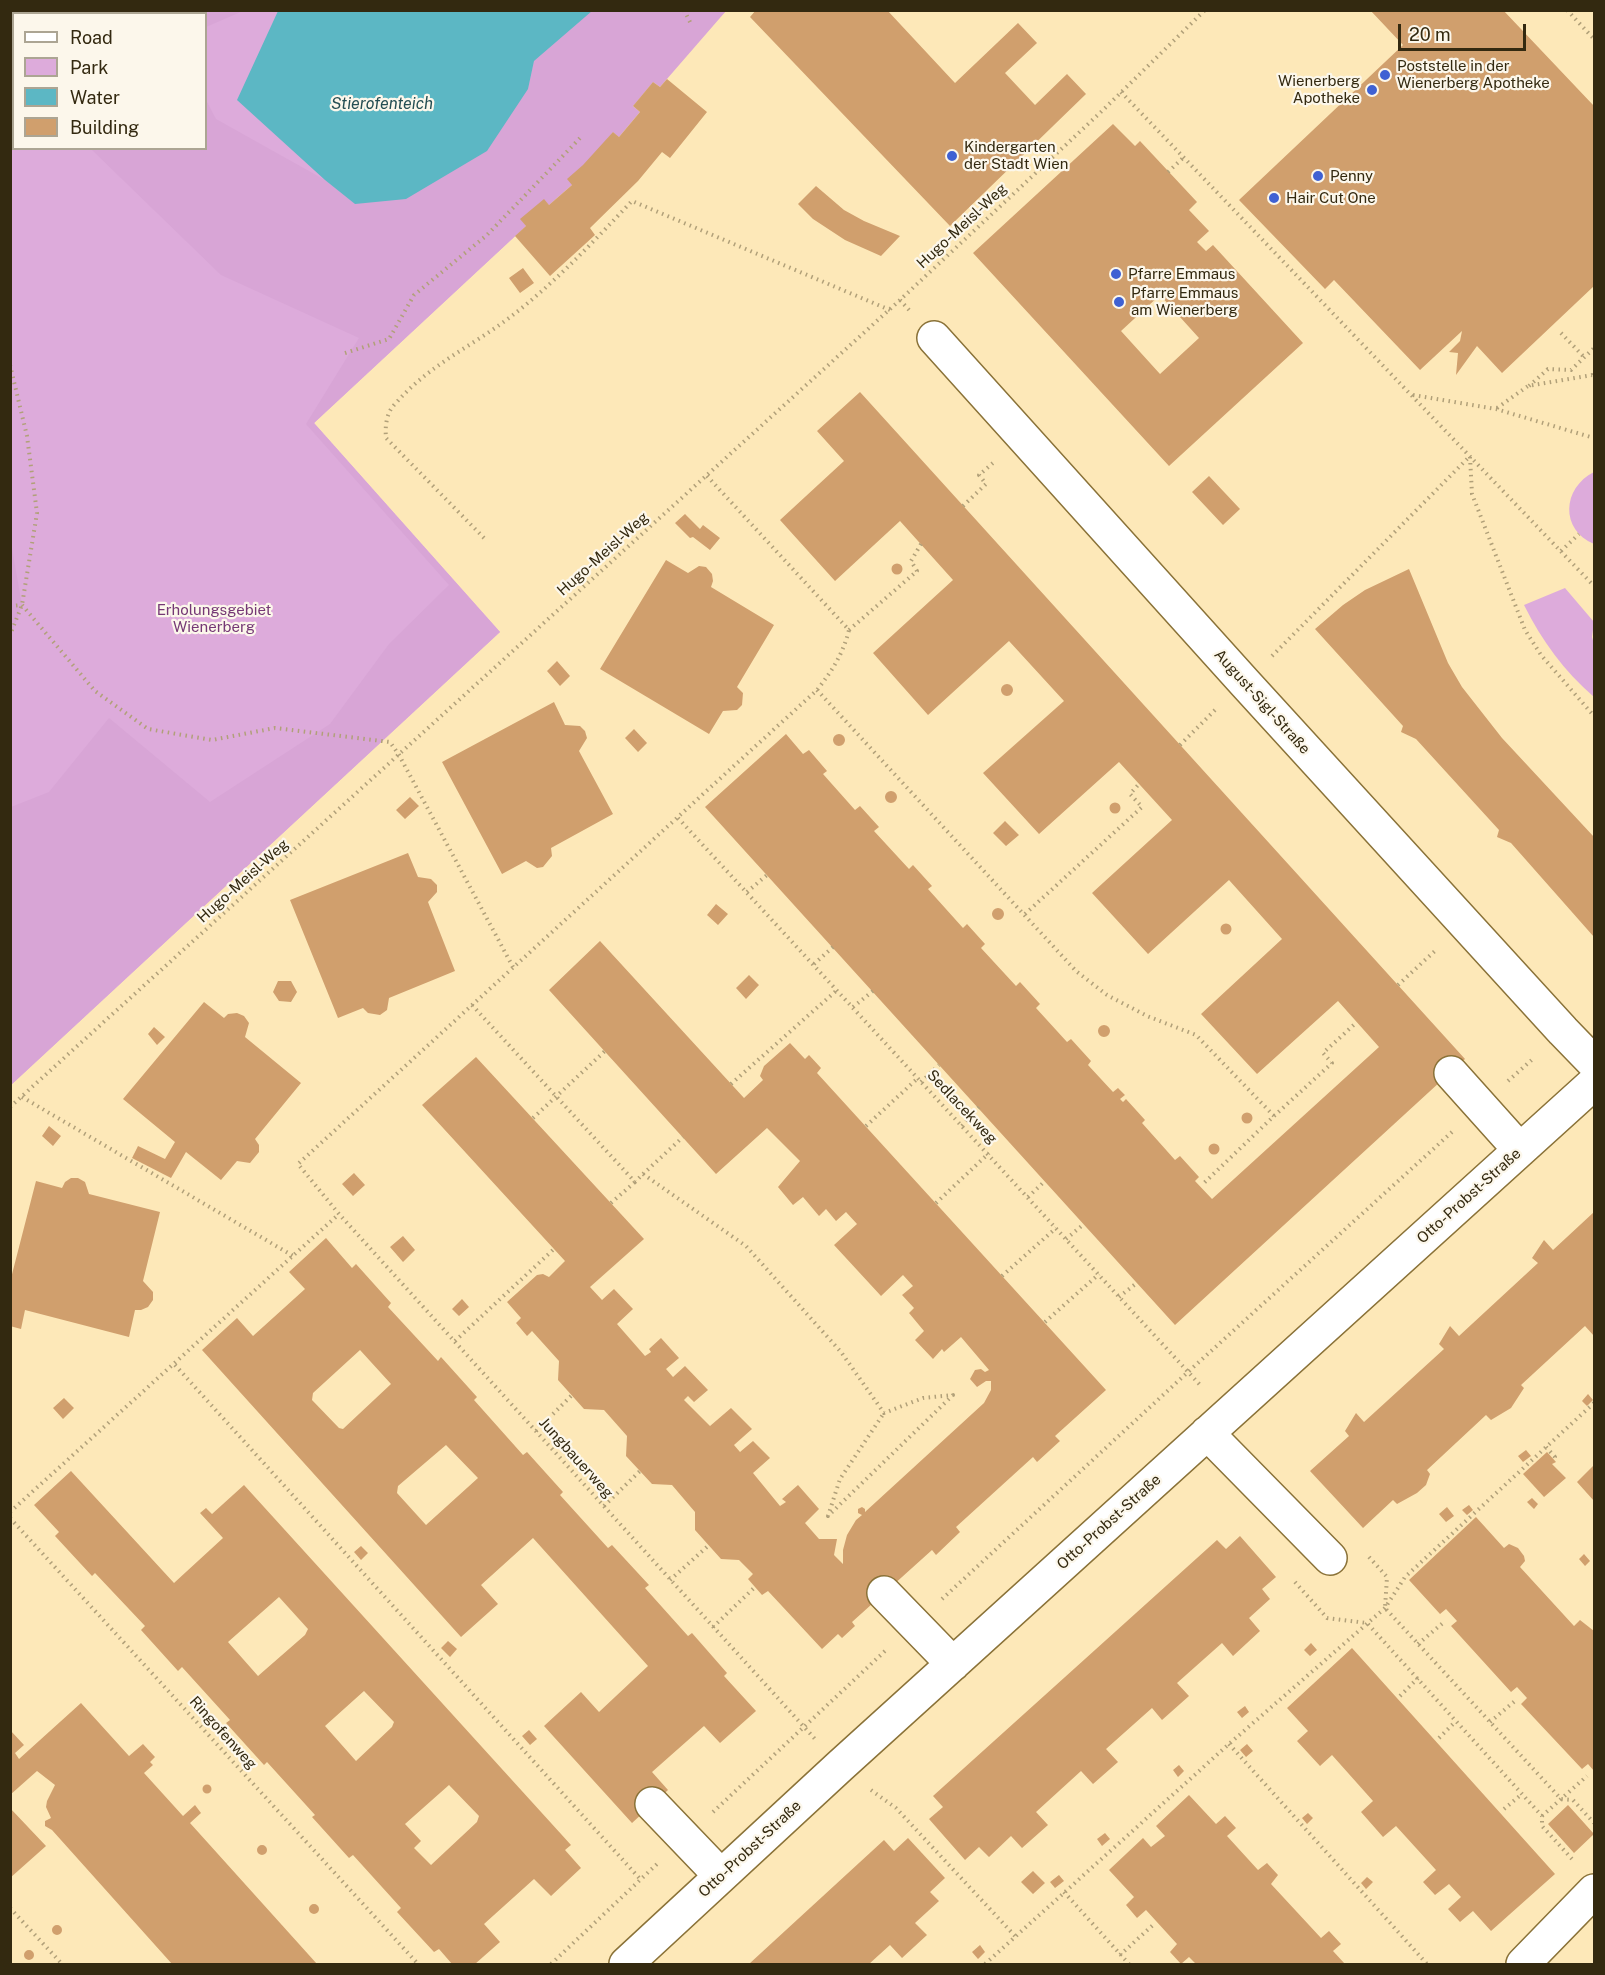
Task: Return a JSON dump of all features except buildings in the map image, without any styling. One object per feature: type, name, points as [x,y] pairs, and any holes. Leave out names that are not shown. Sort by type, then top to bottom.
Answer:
[{"type":"street","name":"August-Sigl-Straße","points":[[933,338],[1245,684],[1594,1063]]},
{"type":"street","points":[[1451,1072],[1520,1150]]},
{"type":"street","name":"Otto-Probst-Straße","points":[[626,1965],[840,1766],[1594,1083]]},
{"type":"street","points":[[1217,1423],[1330,1558]]},
{"type":"street","points":[[884,1593],[953,1664]]},
{"type":"street","points":[[652,1804],[721,1876]]},
{"type":"street","points":[[1523,1965],[1587,1879]]},
{"type":"path","points":[[684,10],[692,26]]},
{"type":"path","name":"Hugo-Meisl-Weg","points":[[10,1107],[890,310],[1205,10]]},
{"type":"path","points":[[1567,10],[1594,39]]},
{"type":"path","points":[[1121,92],[1594,586]]},
{"type":"path","points":[[345,353],[389,339],[414,295],[487,235],[582,136]]},
{"type":"path","points":[[1168,172],[1184,157]]},
{"type":"path","points":[[484,538],[386,438],[385,426],[392,406],[424,374],[508,319],[557,279],[632,201],[890,310]]},
{"type":"path","points":[[1561,333],[1584,357]]},
{"type":"path","points":[[1496,409],[1548,369],[1571,370],[1594,348]]},
{"type":"path","points":[[10,365],[27,436],[37,513],[22,605],[10,635]]},
{"type":"path","points":[[1528,386],[1592,375],[1594,377]]},
{"type":"path","points":[[1412,394],[1496,409],[1594,438]]},
{"type":"path","points":[[963,506],[986,484],[979,475],[1022,437]]},
{"type":"path","points":[[1180,745],[1197,730],[1205,718],[1245,684],[1470,456]]},
{"type":"path","points":[[1470,456],[1472,494],[1525,630],[1541,655],[1594,715]]},
{"type":"path","points":[[707,476],[849,630]]},
{"type":"path","points":[[1561,551],[1579,534]]},
{"type":"path","points":[[635,1182],[472,1005],[817,690],[845,649],[849,630],[917,571],[910,561],[921,544]]},
{"type":"path","points":[[10,606],[22,605]]},
{"type":"path","points":[[22,605],[95,691],[148,729],[212,740],[275,728],[390,742],[513,967]]},
{"type":"path","points":[[817,690],[1076,971],[1107,995],[1147,1016],[1196,1035],[1274,1116]]},
{"type":"path","points":[[1025,914],[1142,807],[1130,794],[1139,784]]},
{"type":"path","name":"Sedlacekweg","points":[[678,818],[1188,1372],[1217,1423]]},
{"type":"path","points":[[747,892],[767,875]]},
{"type":"path","points":[[1398,985],[1464,923]]},
{"type":"path","points":[[814,964],[832,947]]},
{"type":"path","points":[[731,1084],[837,990]]},
{"type":"path","points":[[853,1007],[873,991]]},
{"type":"path","name":"Jungbauerweg","points":[[472,1005],[298,1164],[339,1214],[840,1766]]},
{"type":"path","points":[[1204,1183],[1332,1063],[1323,1053],[1357,1022]]},
{"type":"path","points":[[551,1965],[914,1624],[1563,1031]]},
{"type":"path","points":[[532,1118],[605,1051]]},
{"type":"path","points":[[866,1126],[939,1065]]},
{"type":"path","points":[[22,1097],[295,1257]]},
{"type":"path","points":[[962,1126],[979,1107]]},
{"type":"path","points":[[611,1203],[683,1137]]},
{"type":"path","points":[[936,1203],[988,1153]]},
{"type":"path","points":[[643,1174],[746,1246],[841,1352],[884,1413]]},
{"type":"path","points":[[1028,1197],[1045,1181]]},
{"type":"path","points":[[10,1512],[295,1257],[339,1214]]},
{"type":"path","points":[[1066,1239],[1084,1224]]},
{"type":"path","points":[[1002,1276],[1056,1228]]},
{"type":"path","points":[[455,1341],[554,1249]]},
{"type":"path","points":[[1045,1322],[1099,1274]]},
{"type":"path","points":[[1119,1297],[1137,1282]]},
{"type":"path","points":[[175,1365],[641,1880]]},
{"type":"path","points":[[536,1431],[572,1395]]},
{"type":"path","points":[[953,1395],[828,1516],[840,1479],[884,1413],[923,1398],[953,1395]]},
{"type":"path","points":[[985,1965],[1229,1744],[1385,1608],[1404,1576],[1594,1404]]},
{"type":"path","points":[[1546,1447],[1555,1457],[1554,1459]]},
{"type":"path","points":[[604,1506],[640,1471]]},
{"type":"path","name":"Ringofenweg","points":[[10,1518],[418,1965]]},
{"type":"path","points":[[670,1580],[709,1545]]},
{"type":"path","points":[[1363,1551],[1387,1577],[1385,1608],[1561,1800],[1574,1800],[1594,1823]]},
{"type":"path","points":[[1288,1574],[1327,1618],[1367,1623],[1542,1816],[1542,1826],[1587,1879]]},
{"type":"path","points":[[713,1627],[755,1587]]},
{"type":"path","points":[[1419,1644],[1444,1622]]},
{"type":"path","points":[[1400,1696],[1418,1678]]},
{"type":"path","points":[[1490,1722],[1516,1700]]},
{"type":"path","points":[[1439,1738],[1456,1721]]},
{"type":"path","points":[[1229,1744],[1427,1965]]},
{"type":"path","points":[[1542,1816],[1587,1776]]},
{"type":"path","points":[[1504,1809],[1522,1794]]},
{"type":"path","points":[[896,1808],[1015,1936]]},
{"type":"path","points":[[1064,1892],[1129,1965]]},
{"type":"path","points":[[10,1908],[62,1965]]},
{"type":"path","points":[[1120,1955],[1153,1925]]},
{"type":"green space","name":"Erholungsgebiet Wienerberg","points":[[11,11],[726,11],[653,82],[633,106],[619,137],[613,132],[549,205],[544,200],[521,219],[526,226],[314,423],[500,632],[11,1085]]},
{"type":"green space","points":[[1594,472],[1594,544],[1583,538],[1575,529],[1569,509],[1576,488],[1583,479]]},
{"type":"green space","points":[[1565,588],[1594,622],[1592,637],[1594,697],[1555,655],[1538,631],[1524,605]]},
{"type":"shaded area","points":[[11,11],[153,12],[12,12],[12,36]]},
{"type":"shaded area","points":[[179,11],[243,11],[207,27],[207,12]]},
{"type":"shaded area","points":[[592,11],[726,11],[660,87],[653,82],[633,106],[640,112],[619,137],[613,132],[572,185],[549,205],[544,200],[521,219],[526,226],[314,423],[500,632],[11,1085],[11,807],[49,792],[109,718],[210,802],[330,724],[389,644],[449,585],[306,424],[359,338],[221,275],[92,150],[207,150],[207,102],[216,119],[325,180],[355,204],[528,89],[534,61]]},
{"type":"shaded area","points":[[11,543],[22,605],[10,635]]},
{"type":"water","name":"Stierofenteich","points":[[278,10],[592,11],[534,61],[528,89],[487,151],[406,199],[355,204],[325,180],[237,100]]},
{"type":"place","name":"Poststelle in der Wienerberg Apotheke","points":[[1385,75]]},
{"type":"place","name":"Wienerberg Apotheke","points":[[1372,90]]},
{"type":"place","name":"Kindergarten der Stadt Wien","points":[[952,156]]},
{"type":"place","name":"Penny","points":[[1318,176]]},
{"type":"place","name":"Hair Cut One","points":[[1274,198]]},
{"type":"place","name":"Pfarre Emmaus","points":[[1116,274]]},
{"type":"place","name":"Pfarre Emmaus am Wienerberg","points":[[1119,302]]}]
